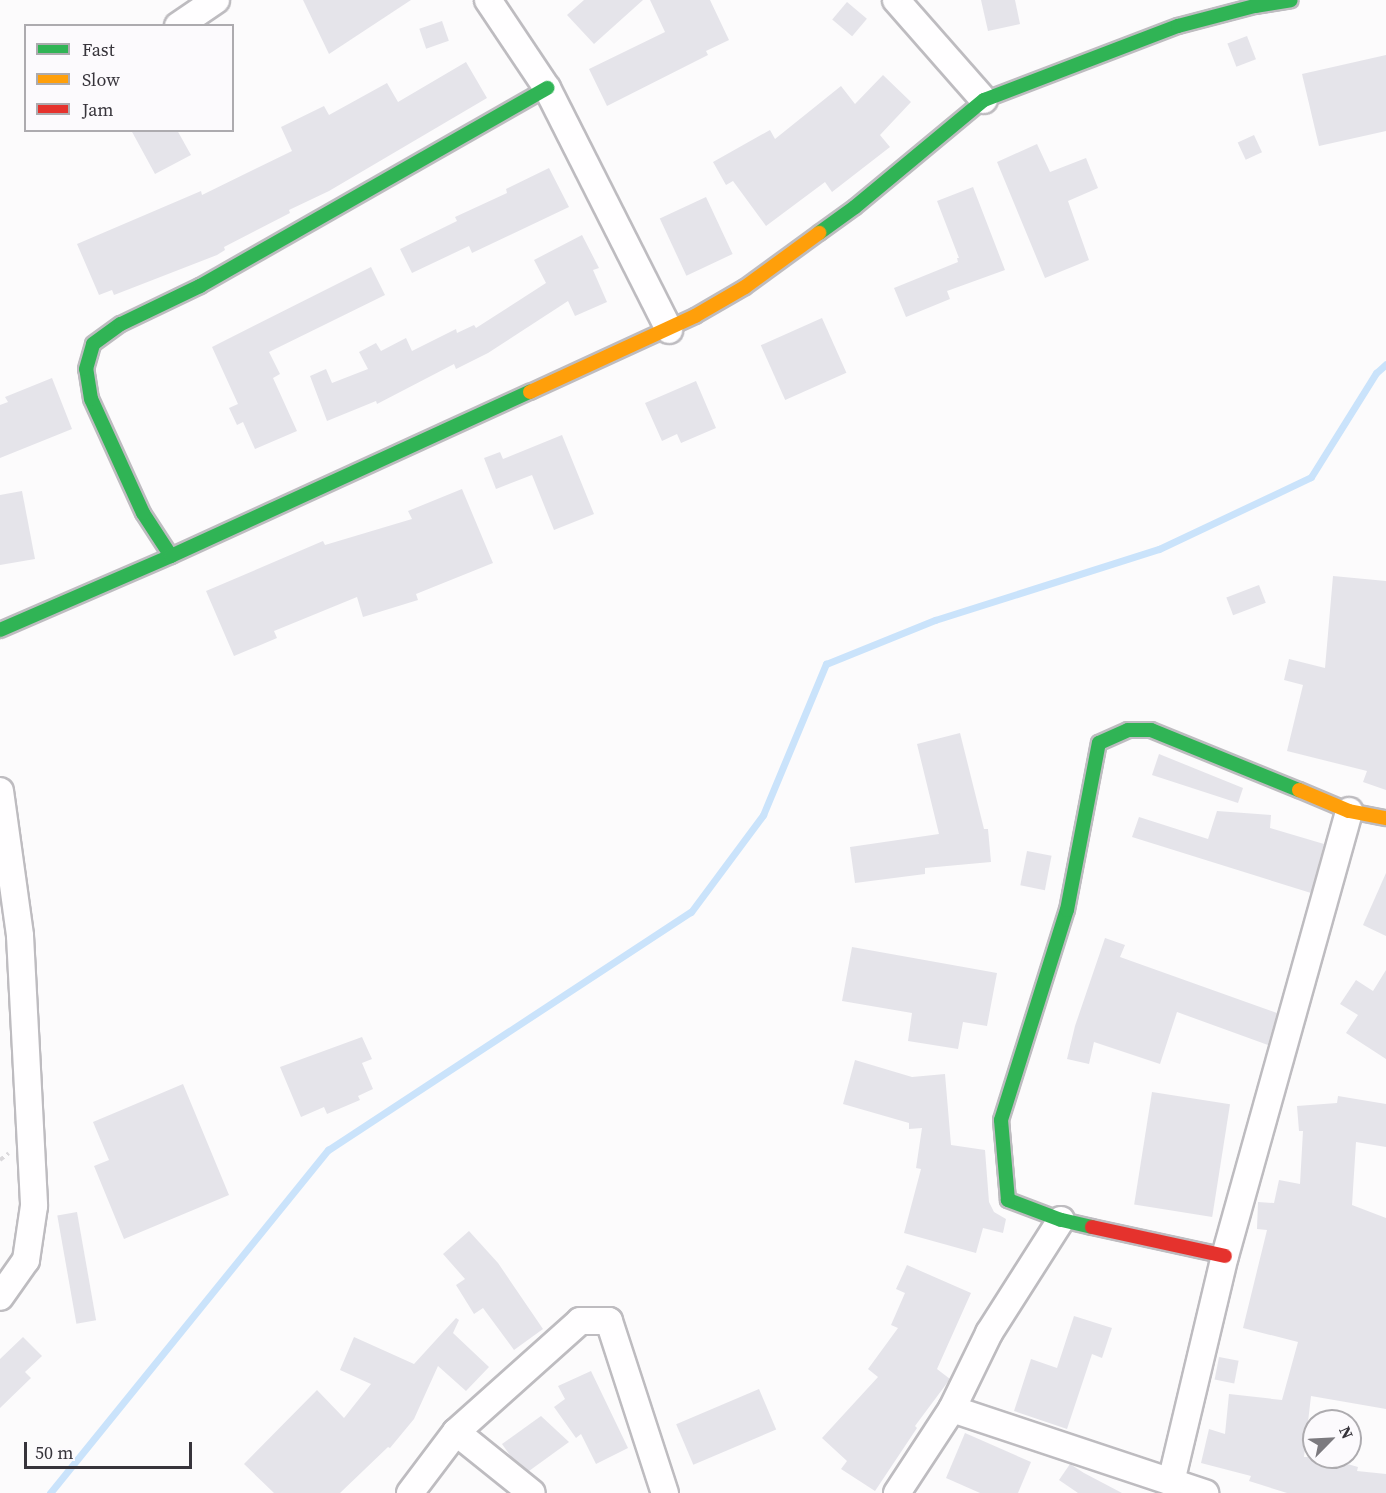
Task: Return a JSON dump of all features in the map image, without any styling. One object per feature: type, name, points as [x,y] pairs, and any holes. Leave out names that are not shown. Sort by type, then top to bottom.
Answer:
[{"type":"street","points":[[181,24],[216,0]]},
{"type":"street","points":[[488,0],[547,88],[669,330]]},
{"type":"street","points":[[896,0],[984,100]]},
{"type":"street","points":[[0,630],[171,556],[669,330],[745,287],[846,214],[984,100],[1178,26],[1255,6],[1291,0]]},
{"type":"street","points":[[171,556],[143,513],[91,399],[86,369],[93,344],[121,324],[200,286],[547,88]]},
{"type":"street","points":[[1225,1256],[1061,1220],[1008,1200],[1001,1120],[1067,910],[1099,743],[1128,730],[1151,730],[1349,811],[1386,818]]},
{"type":"street","points":[[0,791],[20,936],[34,1206],[26,1260],[0,1296]]},
{"type":"street","points":[[1171,1482],[1225,1256],[1349,811]]},
{"type":"street","points":[[897,1493],[952,1409],[989,1333],[1061,1220]]},
{"type":"street","points":[[410,1493],[456,1432],[580,1321],[609,1321],[665,1493]]},
{"type":"street","points":[[952,1409],[1205,1493]]},
{"type":"street","points":[[456,1432],[532,1493]]},
{"type":"building","points":[[303,0],[411,0],[329,54]]},
{"type":"building","points":[[584,0],[643,0],[594,44],[567,15]]},
{"type":"building","points":[[650,0],[710,0],[729,40],[706,51],[708,55],[607,106],[589,69],[665,32]]},
{"type":"building","points":[[981,0],[1015,0],[1020,24],[988,31]]},
{"type":"building","points":[[847,2],[867,19],[852,36],[832,20]]},
{"type":"building","points":[[442,21],[449,41],[426,49],[419,29]]},
{"type":"building","points":[[1247,36],[1256,59],[1236,67],[1227,44]]},
{"type":"building","points":[[1386,55],[1386,131],[1319,146],[1302,74]]},
{"type":"building","points":[[466,62],[487,98],[329,191],[289,210],[290,213],[224,247],[225,250],[217,255],[114,295],[112,290],[99,295],[77,244],[201,191],[202,195],[292,151],[281,127],[324,106],[329,115],[387,83],[398,102]]},
{"type":"building","points":[[883,75],[911,102],[880,135],[890,147],[832,192],[825,182],[766,226],[733,181],[726,185],[713,162],[770,130],[775,139],[841,86],[855,104]]},
{"type":"building","points":[[132,132],[178,132],[191,155],[155,174]]},
{"type":"building","points":[[1254,135],[1262,152],[1246,160],[1238,143]]},
{"type":"building","points":[[1037,144],[1050,172],[1086,158],[1098,188],[1068,201],[1089,260],[1045,278],[997,162]]},
{"type":"building","points":[[549,168],[569,207],[472,253],[469,246],[412,273],[400,249],[457,221],[455,217],[507,193],[506,189]]},
{"type":"building","points":[[973,187],[1005,270],[947,291],[950,299],[906,317],[894,288],[958,262],[957,258],[959,258],[937,201]]},
{"type":"building","points":[[706,197],[733,254],[686,276],[660,219]]},
{"type":"building","points":[[582,235],[599,268],[593,270],[607,302],[575,316],[568,301],[488,353],[456,369],[454,364],[377,404],[376,401],[327,421],[310,376],[326,369],[332,383],[368,369],[359,352],[376,343],[381,351],[406,338],[412,351],[456,329],[457,333],[474,325],[476,328],[546,283],[534,260]]},
{"type":"building","points":[[371,267],[385,295],[269,352],[280,374],[273,378],[297,431],[255,449],[243,422],[237,425],[229,408],[238,404],[212,347]]},
{"type":"building","points":[[822,318],[846,373],[785,400],[761,345]]},
{"type":"building","points":[[52,378],[72,429],[0,458],[0,405],[8,402],[5,397]]},
{"type":"building","points":[[696,381],[716,428],[681,443],[677,434],[662,441],[645,403]]},
{"type":"building","points":[[562,435],[594,514],[554,530],[532,475],[496,489],[484,458],[500,452],[503,459]]},
{"type":"building","points":[[462,489],[493,563],[416,594],[418,600],[363,617],[357,597],[274,631],[277,638],[234,656],[206,591],[323,541],[325,545],[412,519],[408,511]]},
{"type":"building","points":[[22,491],[35,559],[0,565],[0,495]]},
{"type":"building","points":[[1333,576],[1386,581],[1386,790],[1363,782],[1367,771],[1287,751],[1303,685],[1284,680],[1289,659],[1325,668]]},
{"type":"building","points":[[1259,585],[1266,603],[1233,615],[1226,598]]},
{"type":"building","points":[[960,733],[984,829],[988,829],[991,862],[925,868],[925,874],[855,883],[850,847],[939,834],[917,744]]},
{"type":"building","points":[[1159,754],[1243,788],[1238,803],[1152,775]]},
{"type":"building","points":[[1217,811],[1271,815],[1270,828],[1324,844],[1311,893],[1132,837],[1139,817],[1208,839]]},
{"type":"building","points":[[1027,851],[1052,856],[1045,890],[1020,885]]},
{"type":"building","points":[[1386,873],[1386,936],[1363,925]]},
{"type":"building","points":[[1105,938],[1125,945],[1120,957],[1277,1013],[1268,1045],[1177,1012],[1160,1064],[1094,1042],[1089,1064],[1067,1059],[1075,1026]]},
{"type":"building","points":[[852,947],[997,973],[987,1026],[963,1022],[958,1049],[908,1041],[912,1013],[842,1001]]},
{"type":"building","points":[[1386,970],[1386,1059],[1346,1033],[1358,1015],[1340,1004],[1356,980],[1373,991]]},
{"type":"building","points":[[362,1037],[372,1059],[362,1063],[373,1089],[358,1096],[360,1100],[327,1114],[324,1107],[301,1117],[280,1067]]},
{"type":"building","points":[[855,1060],[912,1077],[945,1074],[951,1145],[985,1150],[989,1202],[994,1212],[1006,1219],[1003,1233],[983,1228],[976,1253],[904,1233],[921,1169],[916,1168],[922,1128],[909,1129],[909,1123],[843,1104]]},
{"type":"building","points":[[183,1084],[229,1195],[124,1239],[94,1166],[109,1160],[93,1122]]},
{"type":"building","points":[[1152,1092],[1230,1104],[1212,1217],[1134,1205]]},
{"type":"building","points":[[1338,1096],[1386,1104],[1386,1147],[1356,1142],[1352,1205],[1386,1218],[1386,1409],[1311,1396],[1310,1409],[1302,1409],[1302,1469],[1358,1469],[1357,1471],[1386,1474],[1386,1493],[1287,1493],[1249,1481],[1251,1476],[1201,1463],[1209,1429],[1225,1434],[1229,1394],[1282,1400],[1298,1342],[1243,1328],[1267,1230],[1257,1229],[1258,1202],[1274,1203],[1279,1180],[1300,1184],[1303,1131],[1299,1131],[1297,1106],[1337,1103]]},
{"type":"building","points":[[77,1212],[96,1320],[76,1324],[57,1215]]},
{"type":"building","points":[[469,1231],[498,1263],[543,1329],[514,1350],[483,1308],[474,1314],[456,1285],[465,1279],[443,1254]]},
{"type":"building","points":[[907,1265],[971,1293],[937,1369],[950,1379],[915,1426],[917,1428],[875,1491],[841,1469],[847,1461],[822,1438],[878,1377],[868,1369],[898,1328],[891,1325],[905,1293],[896,1289]]},
{"type":"building","points":[[1074,1316],[1112,1328],[1102,1358],[1092,1354],[1067,1429],[1014,1411],[1031,1359],[1057,1368]]},
{"type":"building","points":[[456,1318],[459,1320],[453,1333],[489,1367],[466,1391],[438,1366],[414,1419],[390,1448],[388,1447],[340,1493],[274,1493],[244,1464],[317,1390],[344,1418],[371,1384],[340,1370],[354,1337],[414,1364]]},
{"type":"building","points":[[23,1337],[42,1356],[25,1372],[31,1378],[0,1408],[0,1359]]},
{"type":"building","points":[[1219,1357],[1239,1361],[1234,1383],[1215,1380]]},
{"type":"building","points":[[591,1371],[628,1448],[596,1464],[581,1434],[576,1438],[554,1407],[565,1399],[558,1386]]},
{"type":"building","points":[[759,1389],[776,1430],[693,1465],[676,1424]]},
{"type":"building","points":[[541,1416],[569,1442],[529,1471],[512,1458],[502,1444]]},
{"type":"building","points":[[965,1433],[1031,1462],[1018,1493],[980,1493],[946,1478]]},
{"type":"building","points":[[1070,1464],[1122,1493],[1078,1493],[1059,1480]]},
{"type":"waterway","points":[[50,1493],[328,1150],[691,912],[763,815],[826,664],[935,620],[1159,549],[1311,477],[1376,373],[1386,364]]},
{"type":"traffic: fast","points":[[819,233],[855,207],[984,100],[1178,26],[1255,6],[1291,0]]},
{"type":"traffic: fast","points":[[171,556],[143,513],[91,399],[86,369],[93,344],[121,324],[200,286],[547,88]]},
{"type":"traffic: fast","points":[[0,630],[171,556],[530,392]]},
{"type":"traffic: fast","points":[[1092,1227],[1061,1220],[1008,1200],[1001,1120],[1067,910],[1099,743],[1128,730],[1151,730],[1299,790]]},
{"type":"traffic: slow","points":[[530,392],[695,316],[745,287],[819,233]]},
{"type":"traffic: slow","points":[[1299,790],[1349,811],[1386,818]]},
{"type":"traffic: jam","points":[[1092,1227],[1225,1256]]}]
